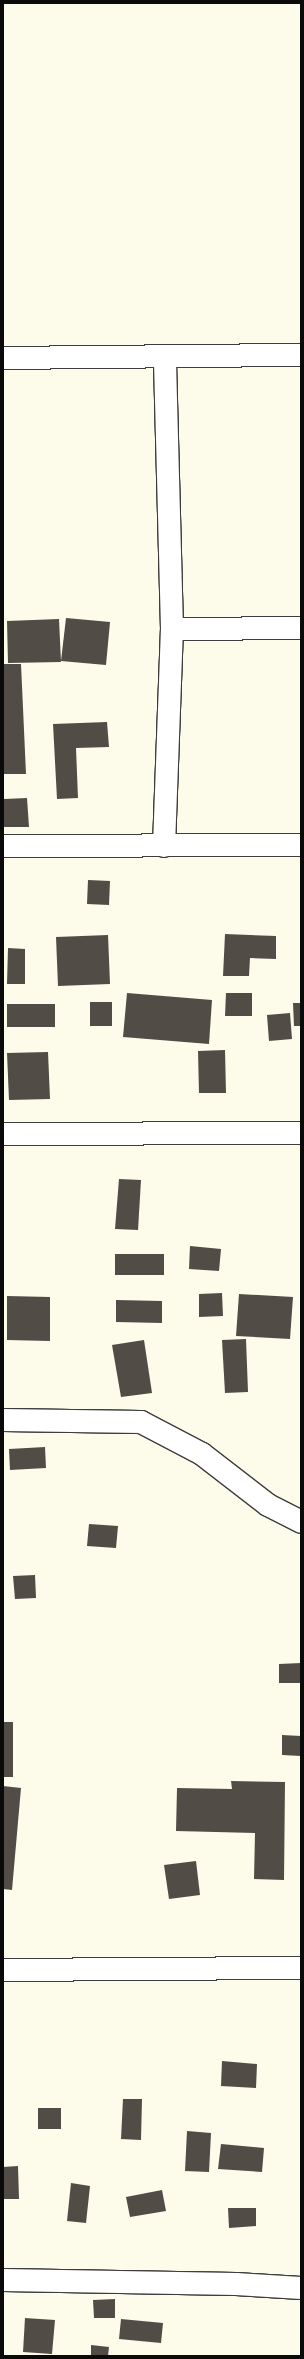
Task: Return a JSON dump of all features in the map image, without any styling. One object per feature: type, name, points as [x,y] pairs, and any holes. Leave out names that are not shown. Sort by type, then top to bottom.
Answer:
[{"type":"street","points":[[3,358],[301,355]]},
{"type":"street","points":[[164,846],[172,629],[165,356]]},
{"type":"street","points":[[172,629],[301,628]]},
{"type":"street","points":[[3,846],[301,845]]},
{"type":"street","points":[[3,1134],[301,1133]]},
{"type":"street","points":[[3,1420],[141,1422],[202,1454],[268,1504],[301,1522]]},
{"type":"street","points":[[3,1970],[301,1968]]},
{"type":"street","points":[[3,2280],[236,2284],[301,2288]]},
{"type":"building","points":[[66,618],[110,622],[106,665],[61,661]]},
{"type":"building","points":[[59,619],[61,662],[8,663],[7,621]]},
{"type":"building","points":[[3,664],[21,664],[26,774],[4,774]]},
{"type":"building","points":[[107,722],[109,747],[76,748],[78,798],[57,799],[53,724]]},
{"type":"building","points":[[27,798],[29,827],[4,827],[4,799]]},
{"type":"building","points":[[88,880],[110,881],[109,905],[87,904]]},
{"type":"building","points":[[225,934],[276,936],[276,959],[250,958],[249,976],[223,976]]},
{"type":"building","points":[[108,935],[110,984],[58,986],[56,937]]},
{"type":"building","points":[[8,948],[25,949],[25,984],[7,984]]},
{"type":"building","points":[[127,993],[212,1000],[209,1044],[123,1037]]},
{"type":"building","points":[[226,993],[252,993],[252,1016],[225,1016]]},
{"type":"building","points":[[90,1002],[112,1002],[112,1026],[90,1026]]},
{"type":"building","points":[[293,1003],[301,1003],[301,1026],[294,1026]]},
{"type":"building","points":[[7,1004],[55,1004],[55,1027],[7,1027]]},
{"type":"building","points":[[290,1013],[292,1039],[269,1041],[267,1015]]},
{"type":"building","points":[[225,1050],[226,1093],[199,1093],[198,1051]]},
{"type":"building","points":[[48,1052],[50,1099],[9,1100],[7,1053]]},
{"type":"building","points":[[119,1179],[141,1180],[138,1230],[115,1229]]},
{"type":"building","points":[[190,1246],[221,1249],[219,1271],[189,1269]]},
{"type":"building","points":[[115,1254],[164,1254],[164,1275],[115,1275]]},
{"type":"building","points":[[222,1293],[223,1316],[199,1317],[199,1294]]},
{"type":"building","points":[[239,1294],[293,1297],[290,1339],[236,1336]]},
{"type":"building","points":[[7,1296],[50,1297],[50,1341],[7,1340]]},
{"type":"building","points":[[116,1300],[162,1301],[162,1323],[116,1322]]},
{"type":"building","points":[[246,1339],[248,1392],[225,1393],[222,1340]]},
{"type":"building","points":[[144,1340],[152,1393],[121,1397],[112,1345]]},
{"type":"building","points":[[45,1447],[46,1468],[10,1470],[9,1449]]},
{"type":"building","points":[[89,1524],[118,1526],[116,1548],[87,1546]]},
{"type":"building","points":[[35,1575],[36,1598],[15,1599],[13,1576]]},
{"type":"building","points":[[301,1663],[301,1683],[279,1683],[279,1664]]},
{"type":"building","points":[[3,1722],[13,1722],[13,1777],[3,1777]]},
{"type":"building","points":[[282,1735],[301,1736],[301,1756],[282,1755]]},
{"type":"building","points":[[231,1781],[285,1782],[284,1880],[254,1879],[255,1833],[176,1831],[177,1788],[232,1789]]},
{"type":"building","points":[[3,1786],[21,1788],[12,1890],[3,1889]]},
{"type":"building","points":[[196,1861],[200,1895],[169,1899],[164,1865]]},
{"type":"building","points":[[222,2061],[257,2064],[256,2088],[221,2086]]},
{"type":"building","points":[[123,2099],[142,2099],[141,2140],[121,2139]]},
{"type":"building","points":[[38,2108],[61,2108],[61,2129],[38,2129]]},
{"type":"building","points":[[187,2131],[211,2133],[209,2172],[185,2171]]},
{"type":"building","points":[[221,2144],[264,2148],[262,2172],[218,2169]]},
{"type":"building","points":[[18,2166],[19,2199],[3,2199],[3,2167]]},
{"type":"building","points":[[71,2183],[90,2186],[86,2223],[67,2221]]},
{"type":"building","points":[[162,2190],[166,2211],[130,2217],[126,2197]]},
{"type":"building","points":[[228,2208],[256,2208],[256,2226],[229,2228]]},
{"type":"building","points":[[115,2299],[115,2318],[94,2318],[93,2300]]},
{"type":"building","points":[[25,2318],[55,2320],[52,2354],[23,2352]]},
{"type":"building","points":[[121,2319],[163,2323],[161,2343],[119,2339]]},
{"type":"building","points":[[91,2345],[109,2347],[108,2356],[91,2356]]}]
